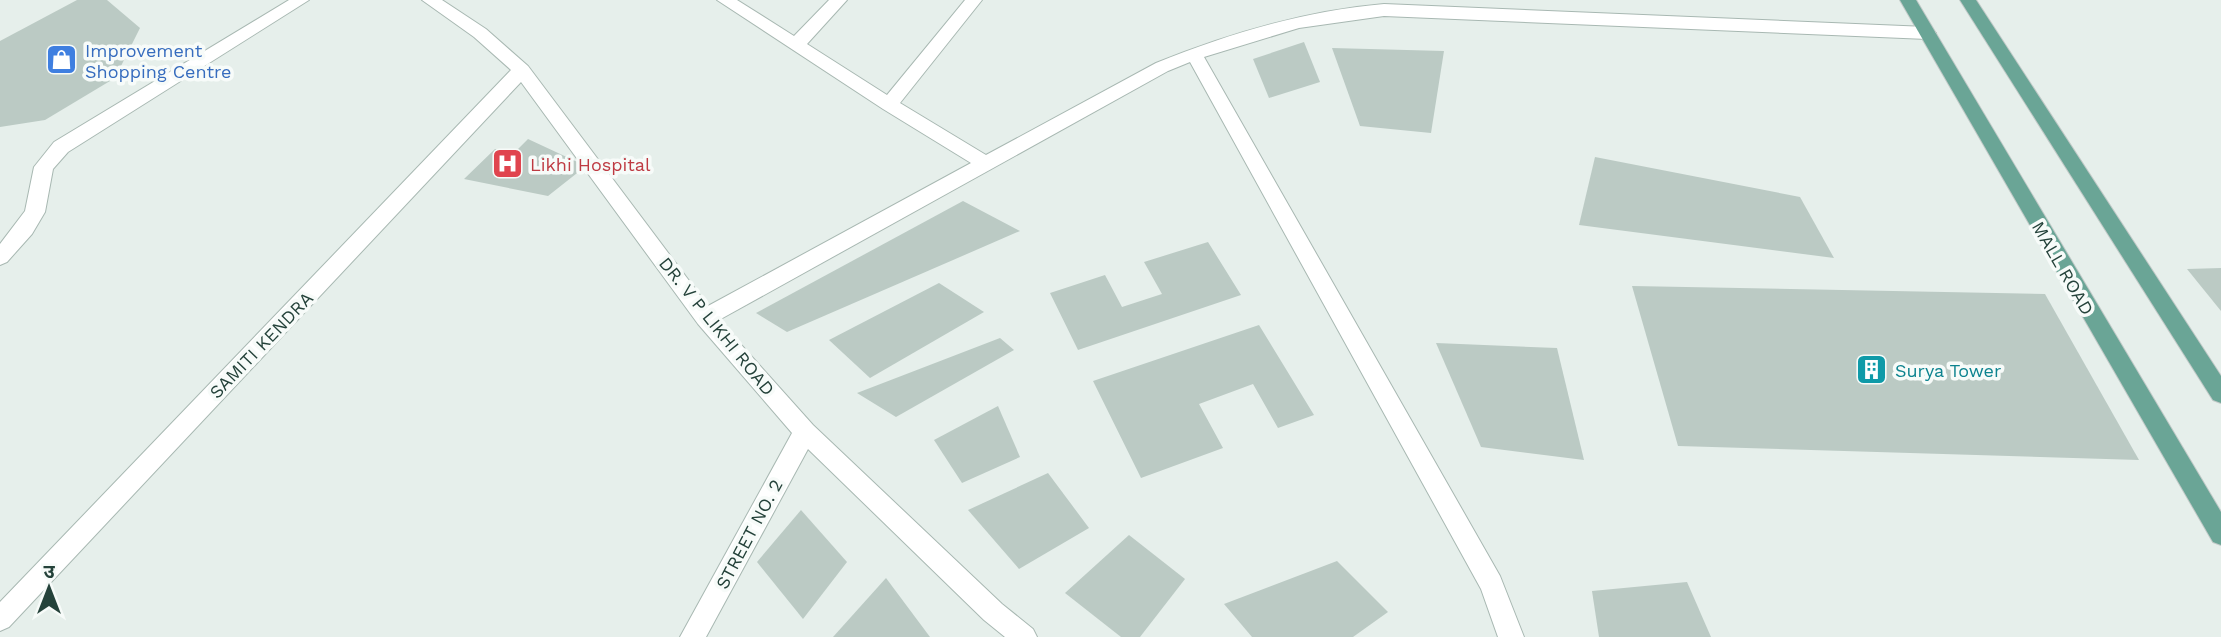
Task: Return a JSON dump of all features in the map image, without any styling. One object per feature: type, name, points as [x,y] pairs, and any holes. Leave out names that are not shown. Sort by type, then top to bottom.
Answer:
[{"type":"main road","name":"MALL ROAD","points":[[1908,0],[2221,534]]},
{"type":"main road","points":[[1968,0],[2221,394]]},
{"type":"street","points":[[0,257],[25,229],[35,212],[44,167],[61,147],[301,0]]},
{"type":"street","name":"DR. V P LIKHI ROAD","points":[[430,0],[480,33],[522,70],[705,318],[805,432],[993,612],[1024,637]]},
{"type":"street","points":[[725,0],[889,106],[985,163]]},
{"type":"street","points":[[796,45],[839,0]]},
{"type":"street","points":[[889,106],[974,0]]},
{"type":"street","points":[[705,318],[1161,67],[1224,42],[1308,20],[1383,5],[1927,33]]},
{"type":"street","points":[[1194,54],[1491,584],[1511,637]]},
{"type":"street","name":"SAMITI KENDRA","points":[[0,619],[522,70]]},
{"type":"street","name":"STREET NO. 2","points":[[693,637],[805,432]]},
{"type":"building","name":"Improvement Shopping Centre","points":[[77,0],[107,0],[140,28],[115,78],[45,120],[0,127],[0,41]]},
{"type":"building","points":[[1304,42],[1320,82],[1269,98],[1253,59]]},
{"type":"building","points":[[1332,48],[1444,51],[1431,133],[1360,126]]},
{"type":"building","points":[[528,139],[586,166],[548,196],[464,179],[495,149],[516,151]]},
{"type":"building","points":[[1595,157],[1800,197],[1834,258],[1579,225]]},
{"type":"building","points":[[963,201],[1020,231],[787,332],[756,313]]},
{"type":"building","points":[[1208,242],[1241,295],[1078,350],[1050,293],[1105,275],[1122,307],[1162,294],[1144,262]]},
{"type":"building","points":[[2221,268],[2221,311],[2187,269]]},
{"type":"building","points":[[939,283],[984,312],[870,378],[829,340]]},
{"type":"building","name":"Surya Tower","points":[[1632,286],[2045,294],[2139,460],[1678,446]]},
{"type":"building","points":[[1259,325],[1314,415],[1278,428],[1253,384],[1199,404],[1223,448],[1141,478],[1093,381]]},
{"type":"building","points":[[1000,338],[1014,350],[896,417],[857,393]]},
{"type":"building","points":[[1436,343],[1557,348],[1584,460],[1481,447]]},
{"type":"building","points":[[998,406],[1020,457],[962,483],[934,440]]},
{"type":"building","points":[[1048,473],[1089,528],[1019,569],[968,510]]},
{"type":"building","points":[[801,510],[847,562],[803,619],[757,562]]},
{"type":"building","points":[[1129,535],[1185,579],[1140,637],[1121,637],[1065,593]]},
{"type":"building","points":[[1337,561],[1388,612],[1353,637],[1252,637],[1224,604]]},
{"type":"building","points":[[886,578],[930,637],[833,637]]},
{"type":"building","points":[[1687,582],[1711,637],[1599,637],[1592,591]]},
{"type":"place","name":"Improvement Shopping Centre","points":[[62,60]]},
{"type":"place","name":"Likhi Hospital","points":[[507,164]]},
{"type":"place","name":"Surya Tower","points":[[1872,370]]}]
